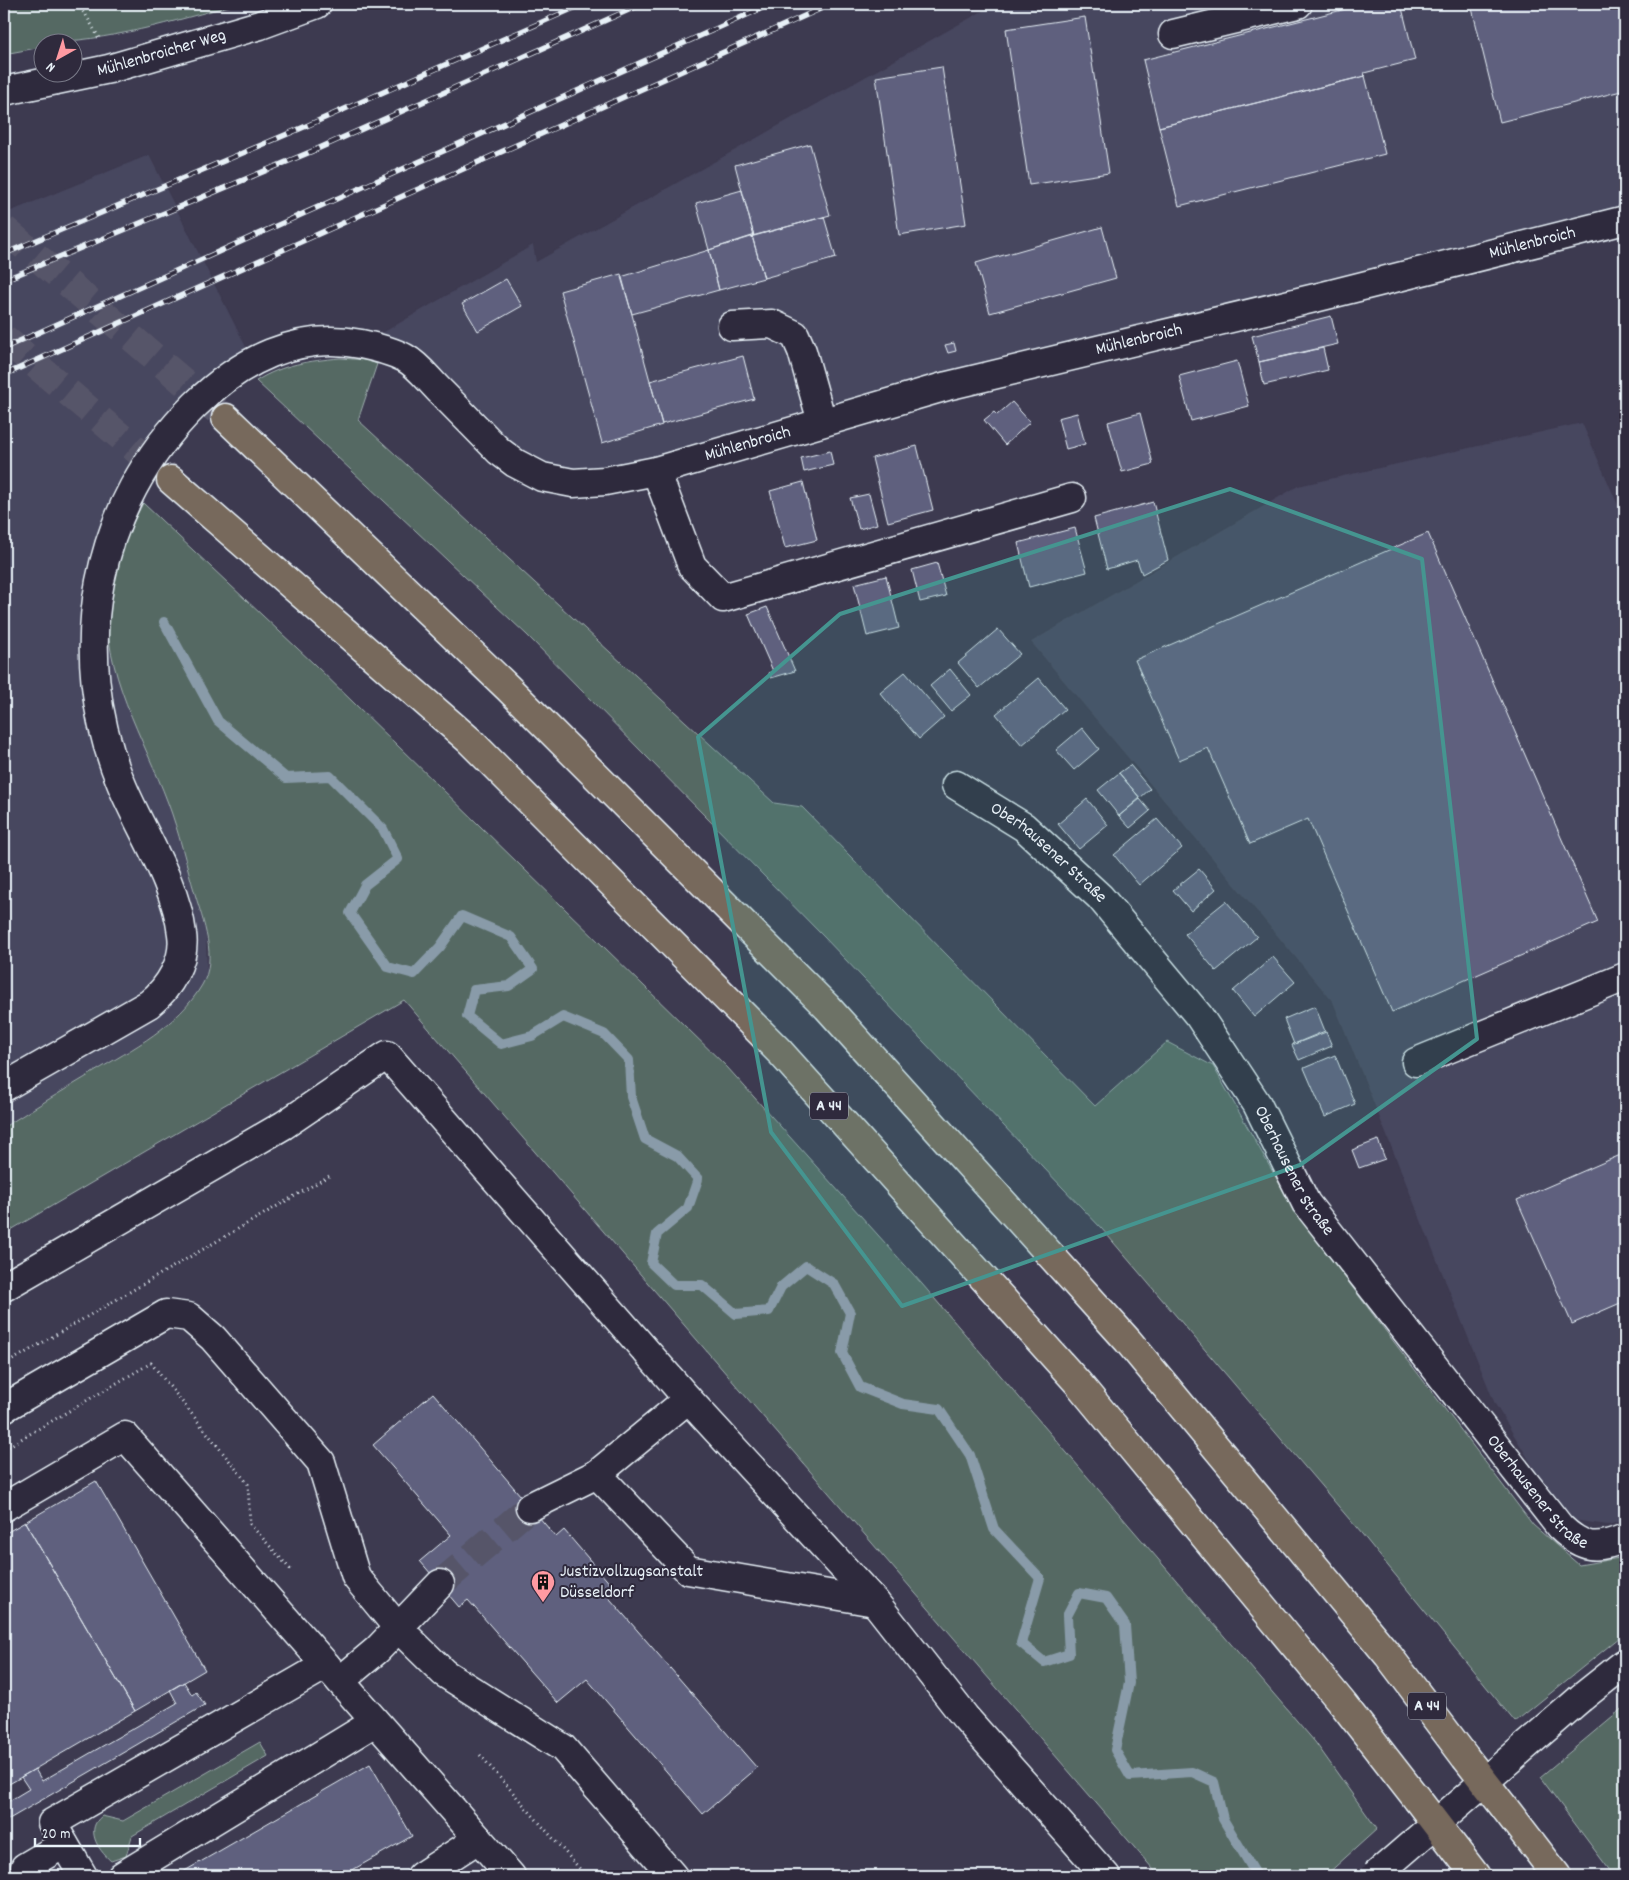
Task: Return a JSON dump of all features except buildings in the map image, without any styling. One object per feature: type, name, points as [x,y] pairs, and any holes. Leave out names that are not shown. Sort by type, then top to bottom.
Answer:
[{"type":"highway","name":"A 44","points":[[226,418],[508,688],[827,1007],[1128,1340],[1388,1655],[1557,1876]]},
{"type":"highway","name":"A 44","points":[[171,480],[469,740],[780,1052],[1078,1383],[1343,1704],[1476,1876]]},
{"type":"street","name":"Mühlenbroicher Weg","points":[[4,91],[109,69],[260,25],[316,4]]},
{"type":"street","points":[[1173,34],[1298,4]]},
{"type":"street","name":"Mühlenbroich","points":[[4,1087],[149,1004],[161,994],[173,978],[182,950],[183,936],[174,898],[121,783],[102,728],[97,698],[94,644],[96,596],[113,531],[137,478],[158,447],[197,403],[227,377],[261,357],[298,344],[326,340],[354,342],[392,353],[414,365],[499,451],[515,463],[542,477],[573,483],[587,483],[656,471],[946,386],[1310,299],[1625,220]]},
{"type":"street","points":[[732,326],[772,324],[795,335],[802,351],[822,422]]},
{"type":"street","points":[[656,471],[692,566],[724,598],[1072,498]]},
{"type":"street","name":"Oberhausener Straße","points":[[956,785],[1024,827],[1100,897],[1198,1016],[1257,1104],[1306,1203],[1560,1527],[1574,1541],[1588,1546],[1606,1546],[1625,1538]]},
{"type":"street","points":[[1416,1062],[1625,978]]},
{"type":"street","points":[[4,1287],[284,1125],[387,1055],[688,1399],[875,1602],[965,1717],[1106,1876]]},
{"type":"street","points":[[4,1408],[166,1314],[189,1317],[213,1338],[321,1462],[356,1577],[398,1628],[444,1673],[563,1748],[673,1876]]},
{"type":"street","points":[[530,1507],[596,1474],[688,1399]]},
{"type":"street","points":[[4,1507],[125,1436],[511,1876]]},
{"type":"street","points":[[596,1474],[688,1570],[875,1602]]},
{"type":"street","points":[[83,1876],[52,1823],[377,1650],[440,1584]]},
{"type":"street","points":[[1375,1876],[1625,1663]]},
{"type":"street","points":[[122,1876],[375,1722]]},
{"type":"street","points":[[421,1876],[478,1839]]},
{"type":"street","points":[[25,1867],[64,1844]]},
{"type":"path","points":[[76,4],[98,35],[109,69]]},
{"type":"path","points":[[4,1364],[329,1176]]},
{"type":"path","points":[[480,1754],[586,1876]]},
{"type":"highlighted area","points":[[1230,489],[1422,559],[1477,1039],[1300,1165],[902,1306],[771,1132],[698,737],[840,614]]},
{"type":"shaded area","points":[[995,4],[1625,4],[1625,205],[647,462],[555,474],[527,462],[379,335],[533,245],[536,262]]},
{"type":"shaded area","points":[[149,155],[246,347],[204,377],[154,427],[127,469],[119,489],[143,503],[125,537],[123,692],[169,804],[206,933],[207,973],[203,984],[193,999],[165,1026],[133,1048],[4,1127],[4,214]]},
{"type":"shaded area","points":[[1582,423],[1625,521],[1625,1520],[1608,1525],[1573,1520],[1540,1478],[1495,1404],[1333,1002],[1031,642],[1298,486]]},
{"type":"green space","points":[[4,4],[236,4],[140,29],[91,38],[82,39],[82,32],[32,32],[32,49],[4,54]]},
{"type":"green space","points":[[340,358],[366,360],[377,364],[358,420],[774,803],[802,807],[1095,1106],[1167,1042],[1213,1066],[1296,1213],[1533,1525],[1579,1565],[1625,1557],[1625,1633],[1515,1722],[1362,1534],[1102,1229],[824,937],[527,635],[256,381],[286,367]]},
{"type":"green space","points":[[143,503],[314,664],[727,1067],[922,1284],[1315,1742],[1377,1829],[1325,1876],[1159,1876],[404,1000],[4,1234],[4,1127],[154,1035],[181,1012],[202,985],[207,974],[209,963],[208,939],[176,825],[126,704],[111,652],[108,625],[110,586],[121,549]]},
{"type":"green space","points":[[1625,1706],[1625,1876],[1614,1876],[1540,1777]]},
{"type":"green space","points":[[260,1742],[268,1756],[132,1836],[126,1856],[111,1861],[101,1851],[95,1839],[94,1827],[102,1816],[123,1821]]},
{"type":"waterway","points":[[164,622],[218,721],[286,778],[330,776],[383,829],[398,859],[365,885],[350,913],[388,967],[414,974],[440,947],[462,916],[511,937],[533,969],[509,986],[474,990],[467,1016],[501,1044],[532,1036],[563,1017],[604,1034],[629,1060],[631,1097],[645,1139],[677,1156],[698,1179],[688,1208],[657,1234],[651,1263],[674,1285],[702,1285],[736,1314],[769,1311],[781,1287],[806,1266],[834,1284],[850,1313],[842,1353],[860,1387],[903,1404],[939,1409],[970,1455],[994,1529],[1040,1578],[1021,1643],[1044,1662],[1069,1654],[1067,1616],[1079,1593],[1106,1598],[1125,1625],[1129,1683],[1115,1750],[1130,1776],[1192,1772],[1214,1782],[1223,1819],[1257,1876]]},
{"type":"tunnel","points":[[4,229],[226,418]]},
{"type":"tunnel","points":[[4,338],[167,476]]},
{"type":"tunnel","points":[[440,1584],[530,1507]]},
{"type":"railway","points":[[4,254],[304,127],[583,4]]},
{"type":"railway","points":[[4,280],[315,150],[642,4]]},
{"type":"railway","points":[[4,348],[771,4]]},
{"type":"railway","points":[[4,375],[831,4]]},
{"type":"place","name":"Justizvollzugsanstalt Düsseldorf","points":[[543,1603]]}]
